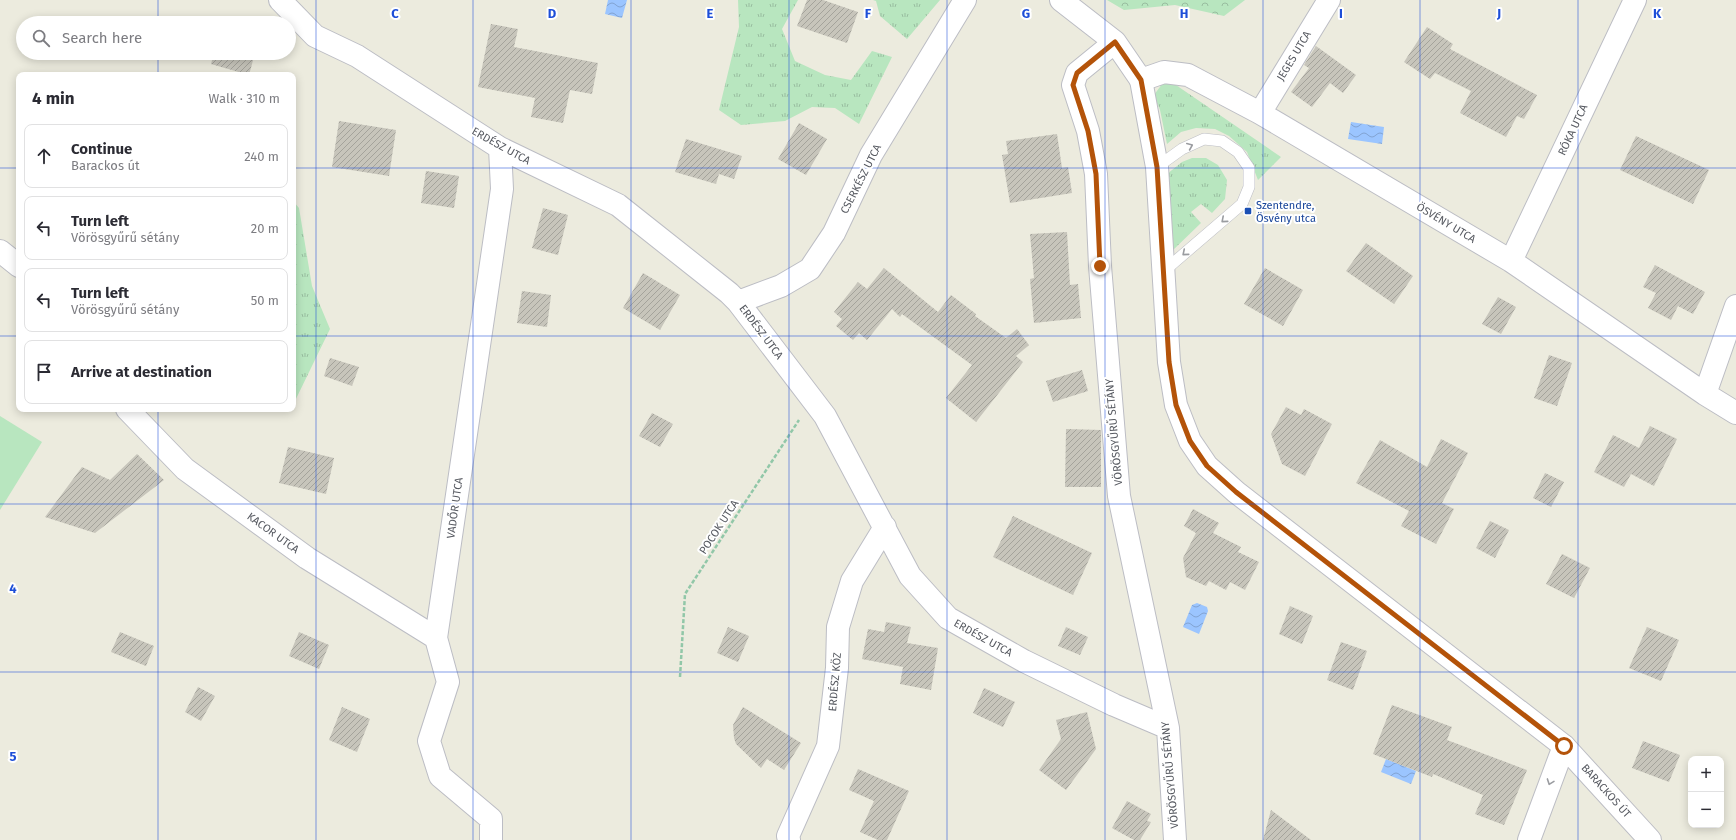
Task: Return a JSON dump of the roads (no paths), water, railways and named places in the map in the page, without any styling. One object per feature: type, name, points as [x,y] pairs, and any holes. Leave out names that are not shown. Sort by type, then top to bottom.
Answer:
[{"type":"street","name":"ERDÉSZ UTCA","points":[[280,0],[296,16]]},
{"type":"street","name":"CSERKÉSZ UTCA","points":[[738,302],[781,286],[810,269],[834,233],[871,155],[965,0]]},
{"type":"street","name":"BARACKOS ÚT","points":[[1061,0],[1115,42],[1141,80],[1157,167],[1169,362],[1176,405],[1190,441],[1207,466],[1236,492],[1564,746],[1650,840]]},
{"type":"street","name":"JEGES UTCA","points":[[1260,113],[1329,0]]},
{"type":"street","name":"RÓKA UTCA","points":[[1511,261],[1635,0]]},
{"type":"street","name":"ERDÉSZ UTCA","points":[[296,16],[315,36],[357,56],[500,148],[618,205],[738,302],[825,416],[910,576],[948,618],[1024,661],[1114,705],[1168,728]]},
{"type":"street","name":"VÖRÖSGYŰRŰ SÉTÁNY","points":[[1115,42],[1077,73],[1073,85],[1088,131],[1096,174],[1100,266],[1119,496],[1168,728],[1175,840]]},
{"type":"street","name":"ÖSVÉNY UTCA","points":[[1141,80],[1164,72],[1188,75],[1260,113],[1511,261],[1705,394],[1736,413]]},
{"type":"street","name":"VADŐR UTCA","points":[[492,840],[492,819],[440,776],[429,741],[448,682],[436,638],[502,189],[500,148]]},
{"type":"street","points":[[0,251],[16,264]]},
{"type":"street","points":[[1705,394],[1736,306]]},
{"type":"street","name":"KACOR UTCA","points":[[130,412],[185,469],[307,558],[436,638]]},
{"type":"street","name":"ERDÉSZ KÖZ","points":[[789,840],[788,836],[828,746],[838,668],[838,627],[852,581],[885,527]]},
{"type":"street","points":[[1529,840],[1564,746]]},
{"type":"lane","points":[[1157,167],[1182,149],[1204,139],[1222,141],[1238,152],[1249,168],[1249,187],[1242,204],[1164,271]]},
{"type":"water","points":[[608,0],[627,0],[622,18],[605,14]]},
{"type":"water","points":[[1351,122],[1384,127],[1382,144],[1348,139]]},
{"type":"water","points":[[1197,603],[1207,607],[1208,611],[1199,634],[1183,627],[1192,605]]},
{"type":"water","points":[[1386,759],[1416,771],[1411,784],[1381,772]]},
{"type":"place","name":"Szentendre, Ösvény utca","points":[[1248,211]]}]
